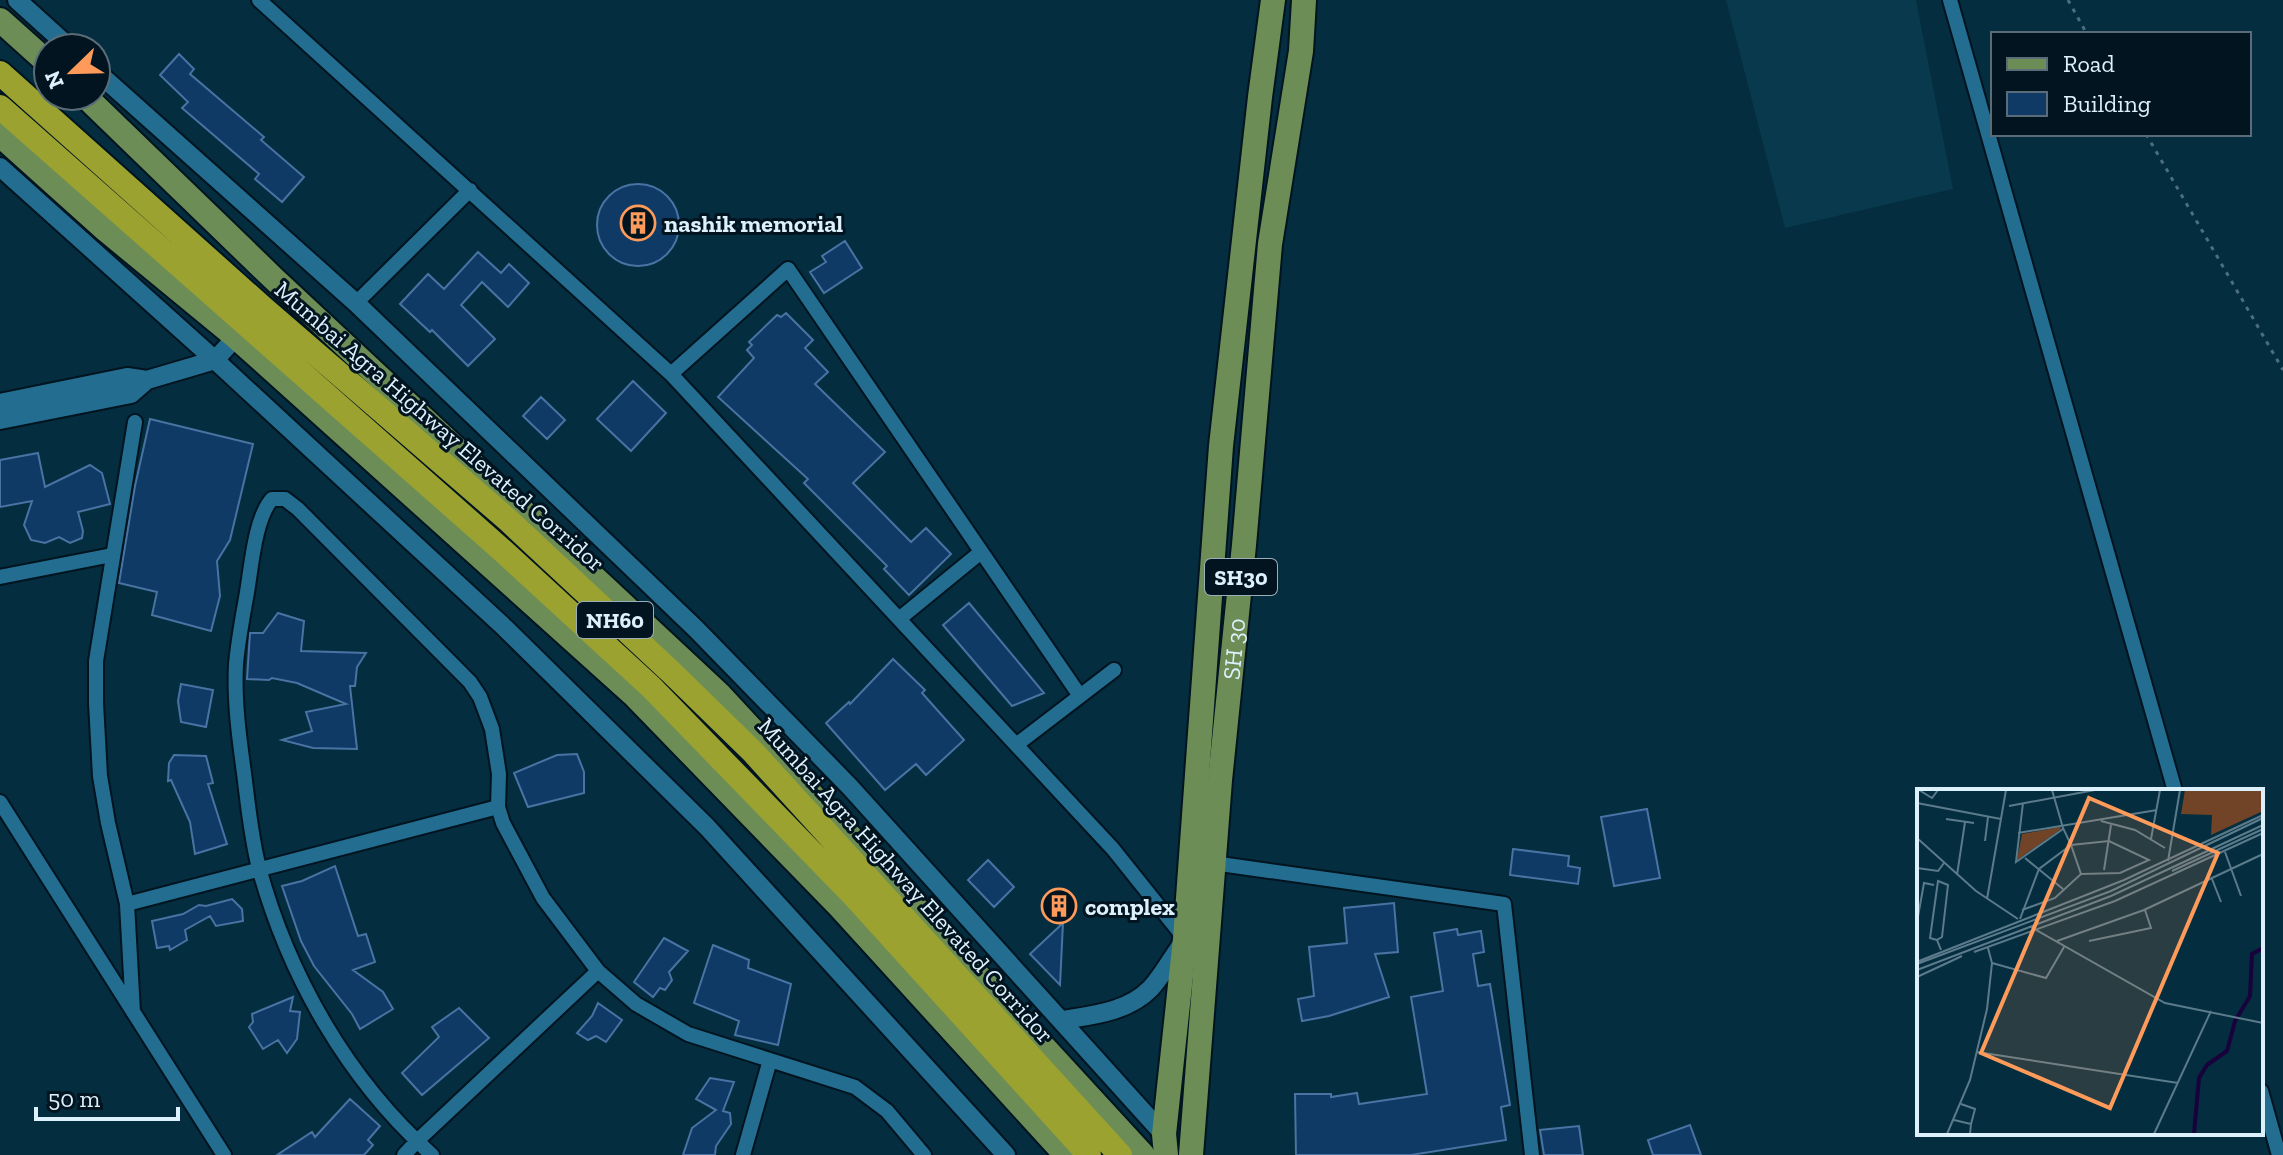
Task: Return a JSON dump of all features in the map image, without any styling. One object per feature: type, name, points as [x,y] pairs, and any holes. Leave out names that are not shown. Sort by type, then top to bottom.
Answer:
[{"type":"highway","name":"Mumbai Agra Highway Elevated Corridor","points":[[0,73],[263,308],[508,520],[671,672],[753,752],[1120,1155]]},
{"type":"highway","name":"Mumbai Agra Highway Elevated Corridor","points":[[0,107],[503,551],[651,687],[855,897],[1089,1155]]},
{"type":"main road","name":"SH 30","points":[[1191,1155],[1196,935],[1221,446],[1273,0]]},
{"type":"main road","name":"SH 30","points":[[1165,1145],[1196,935],[1213,863],[1270,244],[1301,51],[1304,0]]},
{"type":"main road","points":[[0,20],[32,49]]},
{"type":"main road","points":[[102,112],[273,278],[720,695],[1143,1155]]},
{"type":"main road","points":[[0,135],[106,230],[236,337],[633,694],[840,907],[1066,1155]]},
{"type":"street","points":[[17,0],[52,32]]},
{"type":"street","points":[[259,0],[671,374],[1196,935],[1151,988],[1129,1004],[1063,1020]]},
{"type":"street","points":[[1950,0],[2174,789]]},
{"type":"street","points":[[112,85],[356,303],[696,629],[850,787],[1063,1020],[1165,1145],[1183,1155]]},
{"type":"street","points":[[0,167],[215,360],[505,628],[707,827],[1006,1155]]},
{"type":"street","points":[[356,303],[470,190]]},
{"type":"street","points":[[671,374],[788,269],[1080,696]]},
{"type":"street","points":[[0,420],[131,394],[147,380],[215,360],[236,337]]},
{"type":"street","points":[[0,403],[127,377],[147,380]]},
{"type":"street","points":[[133,1012],[127,904],[108,823],[97,737],[96,661],[135,422]]},
{"type":"street","points":[[432,1155],[378,1101],[339,1049],[287,948],[259,869],[251,831],[239,732],[236,666],[256,542],[263,512],[272,499],[285,499],[298,509],[470,682],[487,713],[496,745],[498,807],[531,878],[598,971],[636,1004],[688,1034],[831,1078],[869,1095],[887,1111],[924,1155]]},
{"type":"street","points":[[899,619],[981,552]]},
{"type":"street","points":[[0,577],[112,555]]},
{"type":"street","points":[[1016,745],[1114,670]]},
{"type":"street","points":[[0,802],[224,1155]]},
{"type":"street","points":[[127,904],[498,807]]},
{"type":"street","points":[[1213,863],[1504,904],[1532,1155]]},
{"type":"street","points":[[404,1155],[598,971]]},
{"type":"street","points":[[743,1155],[770,1060]]},
{"type":"street","points":[[2263,1098],[2279,1155]]},
{"type":"path","points":[[2068,0],[2086,32]]},
{"type":"path","points":[[2147,136],[2283,370]]},
{"type":"shaded area","points":[[1726,0],[1916,0],[1953,189],[1785,228]]},
{"type":"building","points":[[179,54],[194,69],[190,74],[264,137],[261,140],[304,177],[282,202],[255,179],[259,174],[182,108],[188,102],[160,75]]},
{"type":"building","name":"nashik memorial","points":[[638,184],[654,187],[667,196],[676,209],[679,225],[676,241],[667,254],[654,263],[638,266],[622,263],[609,254],[600,241],[597,225],[600,209],[609,196],[622,187]]},
{"type":"building","points":[[845,241],[862,268],[824,293],[810,272],[826,262],[822,256]]},
{"type":"building","points":[[478,252],[501,273],[509,264],[529,283],[508,307],[482,282],[461,305],[495,339],[468,366],[400,304],[428,274],[444,289]]},
{"type":"building","points":[[786,313],[813,340],[805,348],[828,372],[815,384],[885,452],[853,483],[911,542],[926,528],[951,554],[909,595],[884,569],[887,566],[804,483],[808,479],[718,397],[754,358],[747,350],[752,345],[749,342],[777,315],[781,317]]},
{"type":"building","points":[[633,381],[666,413],[631,451],[597,419]]},
{"type":"building","points":[[541,397],[565,420],[547,439],[523,416]]},
{"type":"building","points":[[150,419],[253,444],[230,540],[217,561],[220,596],[211,631],[152,615],[157,592],[119,583]]},
{"type":"building","points":[[38,453],[45,487],[90,465],[102,473],[110,504],[78,512],[82,538],[70,543],[59,537],[45,543],[31,540],[24,525],[32,501],[0,507],[0,460]]},
{"type":"building","points":[[969,603],[1044,693],[1012,706],[943,625]]},
{"type":"building","points":[[278,613],[304,621],[301,651],[366,653],[357,667],[355,686],[350,686],[357,749],[313,748],[282,740],[312,731],[306,712],[346,704],[297,683],[272,678],[247,679],[250,633],[263,633]]},
{"type":"building","points":[[893,659],[925,690],[922,693],[964,740],[926,775],[916,764],[885,790],[826,723],[850,704]]},
{"type":"building","points":[[181,684],[213,690],[206,727],[181,722],[178,701]]},
{"type":"building","points":[[577,754],[584,772],[584,793],[528,807],[514,773],[557,755]]},
{"type":"building","points":[[174,755],[206,756],[213,783],[208,784],[227,844],[195,854],[190,822],[171,780],[168,781],[169,763]]},
{"type":"building","points":[[1647,809],[1660,878],[1614,886],[1601,817]]},
{"type":"building","points":[[1513,849],[1569,856],[1568,866],[1580,868],[1578,884],[1510,875]]},
{"type":"building","points":[[988,860],[1014,887],[994,907],[968,880]]},
{"type":"building","points":[[335,866],[358,936],[366,934],[375,962],[353,970],[383,992],[393,1009],[360,1029],[314,966],[301,941],[282,886]]},
{"type":"building","points":[[232,899],[242,909],[243,921],[216,926],[210,916],[185,930],[187,940],[170,950],[169,946],[157,948],[152,921],[183,914],[199,905]]},
{"type":"building","points":[[1394,903],[1398,952],[1375,954],[1389,997],[1302,1021],[1298,999],[1314,996],[1309,947],[1347,943],[1344,908]]},
{"type":"building","points":[[1063,923],[1060,985],[1030,954]]},
{"type":"building","points":[[1457,929],[1458,935],[1481,931],[1484,952],[1473,954],[1478,986],[1490,984],[1510,1105],[1501,1107],[1506,1140],[1411,1155],[1296,1155],[1295,1094],[1331,1094],[1331,1097],[1357,1093],[1359,1104],[1427,1094],[1411,997],[1443,991],[1434,933]]},
{"type":"building","points":[[664,938],[688,951],[669,972],[672,980],[665,990],[660,988],[653,997],[634,982]]},
{"type":"building","points":[[713,945],[749,960],[748,968],[791,984],[778,1045],[735,1035],[739,1021],[694,1003]]},
{"type":"building","points":[[293,997],[290,1011],[300,1012],[297,1039],[287,1053],[278,1040],[263,1049],[249,1027],[253,1022],[252,1014]]},
{"type":"building","points":[[598,1003],[622,1020],[606,1042],[596,1036],[588,1040],[577,1033],[592,1016]]},
{"type":"building","points":[[459,1008],[489,1038],[422,1095],[402,1073],[439,1037],[432,1027]]},
{"type":"building","points":[[710,1078],[734,1082],[723,1111],[730,1113],[731,1124],[716,1146],[715,1155],[683,1155],[692,1128],[716,1110],[696,1099]]},
{"type":"building","points":[[350,1099],[380,1126],[368,1140],[373,1145],[364,1155],[277,1155],[312,1132],[315,1137]]},
{"type":"building","points":[[1690,1125],[1701,1155],[1653,1155],[1648,1140]]},
{"type":"building","points":[[1579,1126],[1583,1155],[1544,1155],[1540,1130]]},
{"type":"place","name":"nashik memorial","points":[[638,223]]},
{"type":"place","name":"complex","points":[[1059,906]]}]
